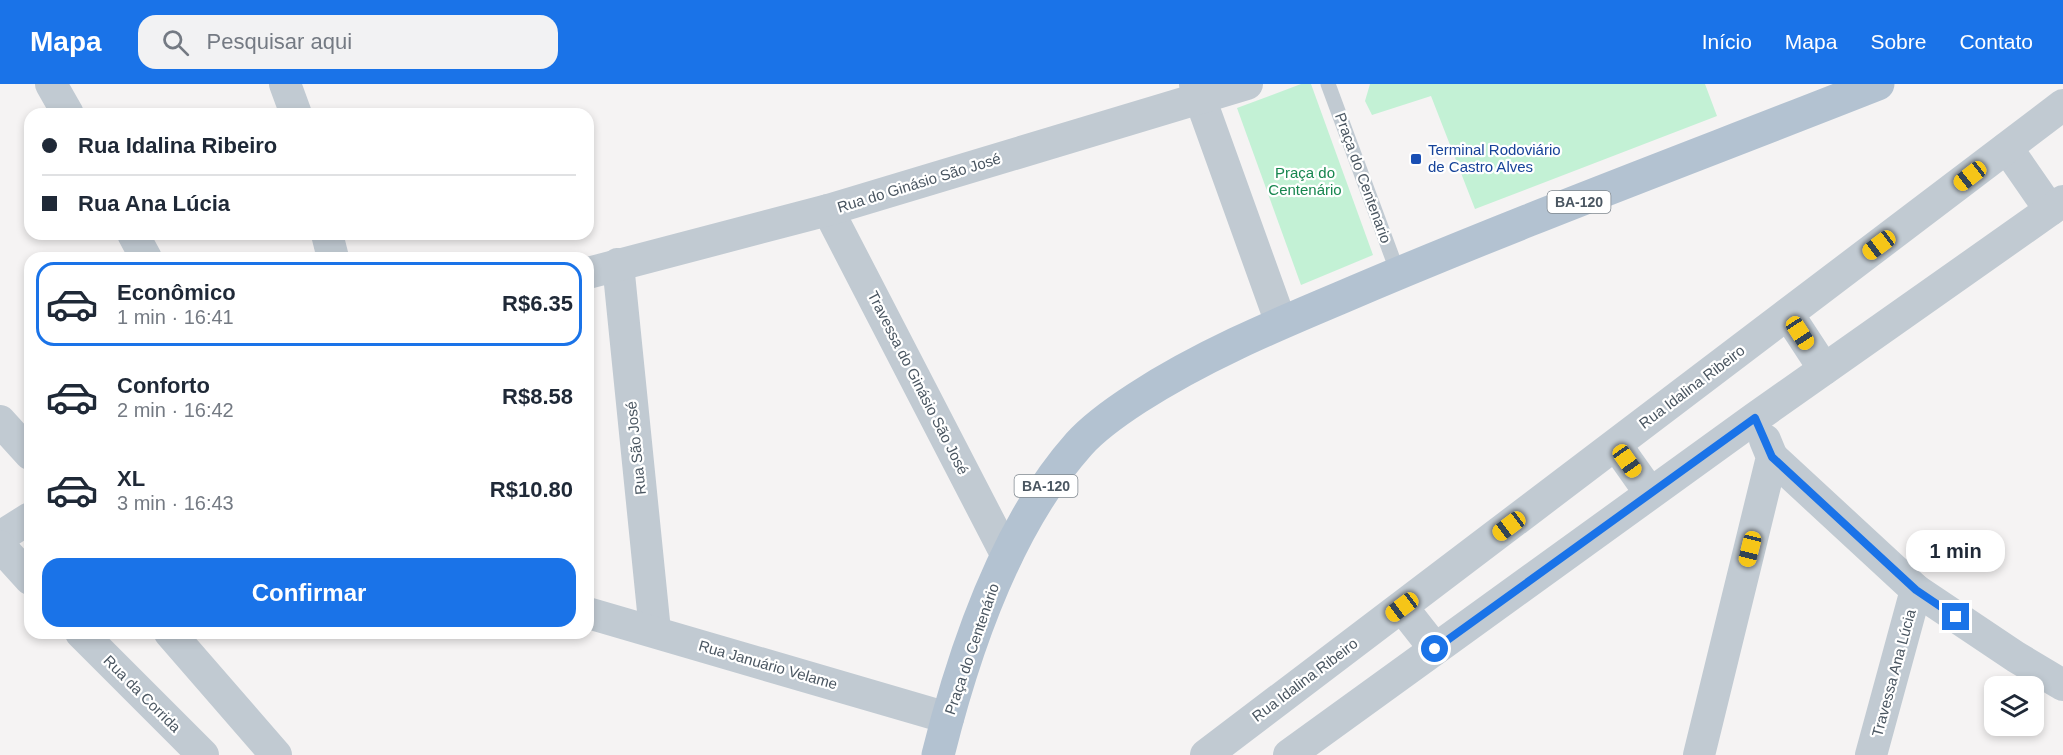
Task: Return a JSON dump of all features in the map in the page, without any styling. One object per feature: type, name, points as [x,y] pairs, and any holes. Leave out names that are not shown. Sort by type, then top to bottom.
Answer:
[{"type":"main road","name":"Praça do Centenário","points":[[938,755],[982,612],[1007,556],[1048,483],[1080,442],[1117,411],[1175,374],[1281,323],[1398,273],[1878,84]]},
{"type":"street","points":[[51,84],[65,108]]},
{"type":"street","points":[[285,84],[294,108]]},
{"type":"street","name":"Rua do Ginásio São José","points":[[594,271],[828,210],[1198,91],[1247,84]]},
{"type":"street","points":[[1198,91],[1281,323]]},
{"type":"street","name":"Rua Idalina Ribeiro","points":[[1206,755],[2063,105]]},
{"type":"street","points":[[1289,755],[1650,493],[2056,206],[2007,148]]},
{"type":"street","name":"Travessa do Ginásio São José","points":[[828,210],[1007,556]]},
{"type":"street","name":"Rua São José","points":[[618,264],[655,631]]},
{"type":"street","points":[[1788,314],[1824,369]]},
{"type":"street","points":[[1755,418],[1772,457],[1916,590],[2063,685]]},
{"type":"street","points":[[1616,445],[1650,493]]},
{"type":"street","points":[[1699,755],[1772,457]]},
{"type":"street","points":[[0,537],[24,522]]},
{"type":"street","points":[[0,546],[24,572]]},
{"type":"street","name":"Travessa Ana Lúcia","points":[[1872,755],[1916,590]]},
{"type":"street","points":[[1402,607],[1435,649]]},
{"type":"street","name":"Rua Januário Velame","points":[[594,615],[948,718]]},
{"type":"street","name":"Rua da Corrida","points":[[87,639],[203,755]]},
{"type":"street","points":[[175,639],[276,755]]},
{"type":"lane","name":"Praça do Centenario","points":[[1328,84],[1398,273]]},
{"type":"green space","name":"Praça do Centenário","points":[[1301,84],[1311,84],[1373,255],[1301,285],[1237,108]]},
{"type":"green space","points":[[1370,84],[1705,84],[1717,116],[1475,209],[1431,96],[1372,115],[1365,101]]},
{"type":"place","name":"Terminal Rodoviário de Castro Alves","points":[[1416,159]]},
{"type":"route","points":[[1435,649],[1755,418],[1772,457],[1916,590],[1956,617]]}]
